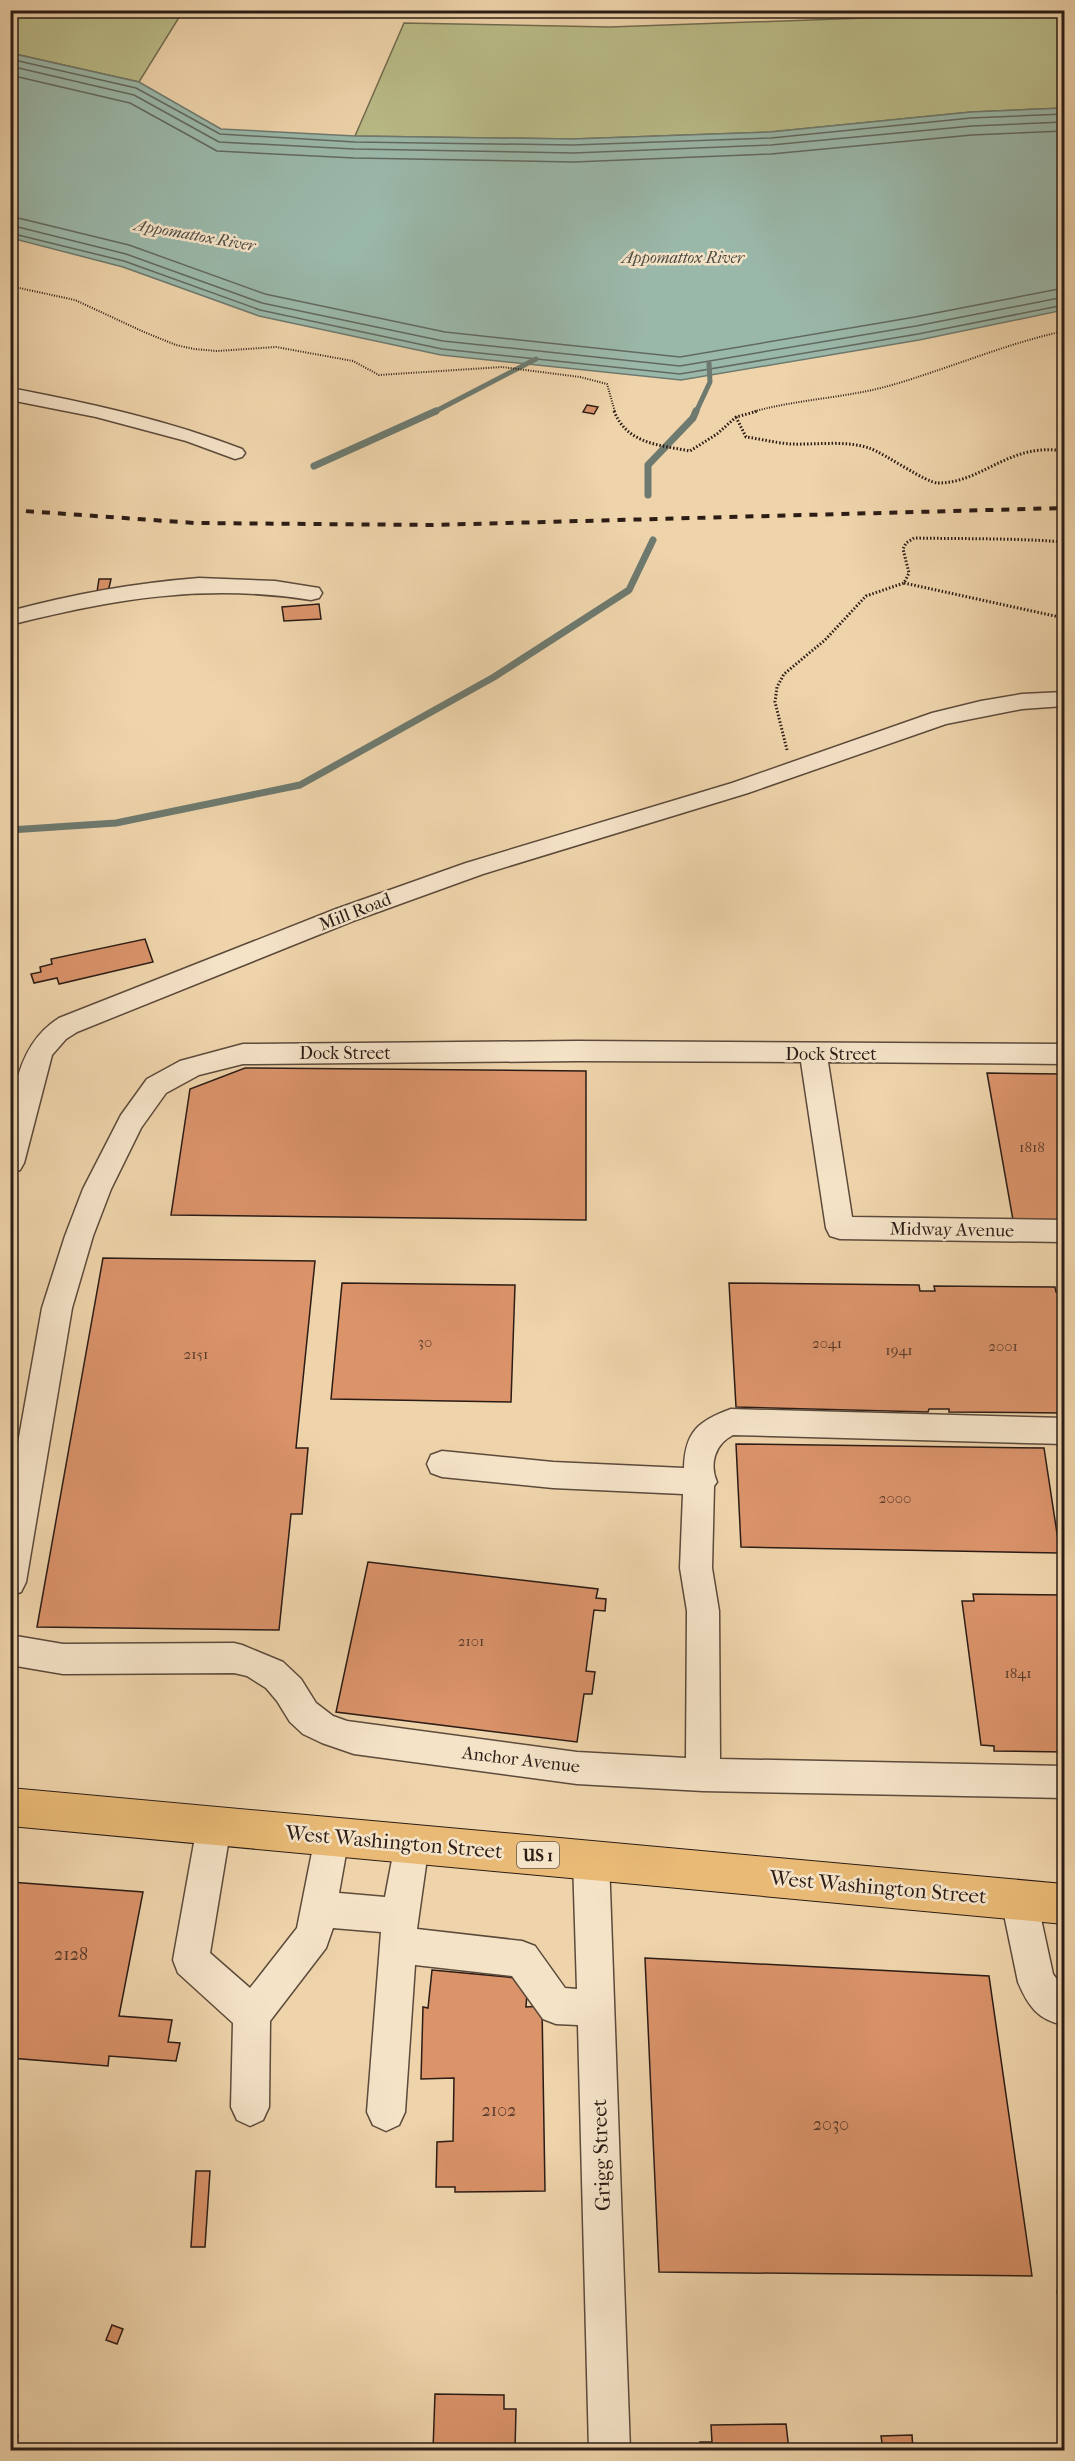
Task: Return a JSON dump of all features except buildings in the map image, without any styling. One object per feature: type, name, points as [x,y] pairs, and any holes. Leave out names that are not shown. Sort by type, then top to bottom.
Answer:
[{"type":"main road","name":"West Washington Street","points":[[10,1807],[1065,1904]]},
{"type":"street","points":[[10,394],[98,411],[194,437],[235,453]]},
{"type":"street","points":[[10,618],[69,604],[200,584],[254,584],[310,593]]},
{"type":"street","name":"Mill Road","points":[[10,1163],[40,1052],[57,1032],[68,1025],[356,910],[430,884],[687,805],[795,769],[891,733],[1003,703],[1065,699]]},
{"type":"street","name":"Dock Street","points":[[10,1582],[57,1308],[66,1273],[93,1198],[121,1140],[148,1093],[160,1083],[219,1058],[243,1054],[578,1051],[1065,1054]]},
{"type":"street","name":"Midway Avenue","points":[[813,1054],[840,1228],[1065,1231]]},
{"type":"street","points":[[703,1775],[703,1611],[696,1568],[701,1482],[700,1451],[703,1440],[713,1429],[731,1422],[1065,1431]]},
{"type":"street","points":[[442,1464],[553,1475],[701,1482]]},
{"type":"street","name":"Anchor Avenue","points":[[10,1650],[63,1659],[234,1658],[254,1662],[272,1672],[288,1689],[304,1714],[328,1732],[354,1738],[577,1768],[703,1775],[1065,1782]]},
{"type":"street","points":[[213,1826],[192,1960],[252,2014]]},
{"type":"street","points":[[250,2108],[252,2014],[313,1936],[332,1837]]},
{"type":"street","points":[[386,2112],[399,1930],[412,1844]]},
{"type":"street","name":"Grigg Street","points":[[591,1860],[610,2451]]},
{"type":"street","points":[[1019,1900],[1036,1982],[1053,2005],[1065,2007]]},
{"type":"street","points":[[318,1909],[522,1959],[556,2006],[596,2008]]},
{"type":"path","points":[[10,286],[75,300],[176,345],[217,351],[276,347],[353,361],[379,375],[502,367],[580,377],[607,384],[613,413],[625,433],[640,440],[690,451],[717,434],[736,417],[775,406],[891,385],[994,349],[1065,332]]},
{"type":"path","points":[[736,417],[746,437],[790,444],[867,447],[892,458],[934,483],[953,482],[1014,455],[1045,448],[1065,451]]},
{"type":"path","points":[[904,583],[909,573],[903,549],[906,543],[915,538],[991,540],[1012,538],[1065,542]]},
{"type":"path","points":[[795,769],[782,736],[775,702],[777,687],[784,674],[825,640],[866,596],[904,583],[1065,618]]},
{"type":"green space","points":[[10,11],[183,11],[139,82],[11,53]]},
{"type":"green space","points":[[1064,11],[1064,108],[971,112],[770,132],[573,139],[355,136],[404,23],[610,27]]},
{"type":"water","name":"Appomattox River","points":[[10,53],[139,82],[221,129],[355,136],[573,139],[770,132],[971,112],[1064,108],[1064,310],[919,340],[681,380],[441,355],[259,316],[123,267],[11,238]]},
{"type":"waterway","points":[[435,411],[536,359]]},
{"type":"waterway","points":[[696,412],[710,382],[709,363]]},
{"type":"waterway","points":[[314,466],[435,411]]},
{"type":"waterway","points":[[648,495],[648,465],[693,418],[696,411]]},
{"type":"waterway","points":[[10,830],[116,823],[300,785],[494,677],[629,590],[653,540]]},
{"type":"railway","points":[[10,510],[195,523],[433,525],[1064,508]]}]
